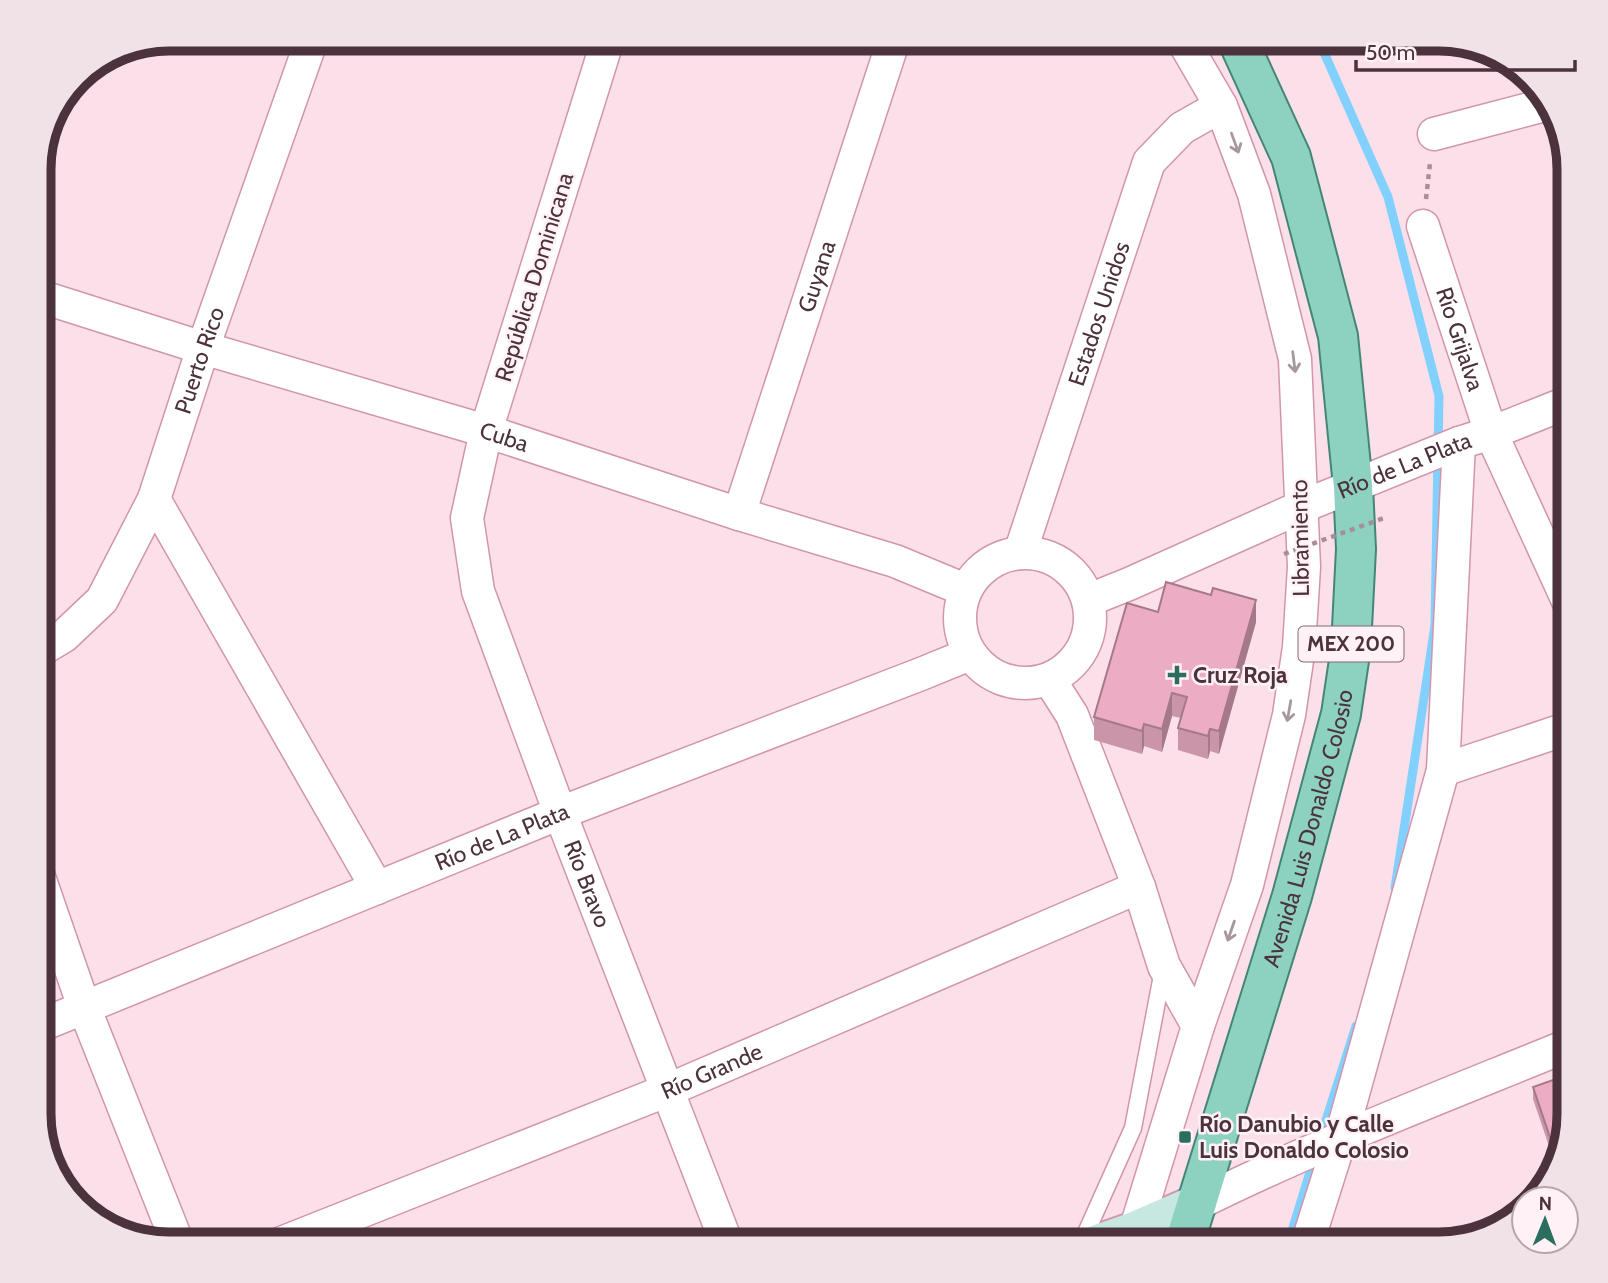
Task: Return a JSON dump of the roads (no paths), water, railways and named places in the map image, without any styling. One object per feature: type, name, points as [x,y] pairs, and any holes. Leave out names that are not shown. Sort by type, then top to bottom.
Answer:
[{"type":"main road","name":"Avenida Luis Donaldo Colosio","points":[[1188,1232],[1292,896],[1341,715],[1351,647],[1356,561],[1353,486],[1338,336],[1291,157],[1243,51]]},
{"type":"street","name":"Puerto Rico","points":[[51,644],[64,636],[102,600],[154,499],[203,348],[307,51]]},
{"type":"street","name":"República Dominicana","points":[[467,518],[486,431],[604,51]]},
{"type":"street","name":"Guyana","points":[[739,514],[890,51]]},
{"type":"street","name":"Libramiento","points":[[1135,1232],[1198,1026],[1247,885],[1289,715],[1299,648],[1304,567],[1295,359],[1254,194],[1221,106],[1189,51]]},
{"type":"street","name":"Estados Unidos","points":[[1020,552],[1149,162],[1182,128],[1221,106]]},
{"type":"street","points":[[1434,134],[1538,106]]},
{"type":"street","name":"Río Grijalva","points":[[1423,226],[1491,433],[1557,575]]},
{"type":"street","name":"Cuba","points":[[51,300],[203,348],[486,431],[739,514],[895,561],[965,590]]},
{"type":"street","name":"Río de La Plata","points":[[1089,600],[1301,507],[1454,445],[1557,407]]},
{"type":"street","points":[[1310,1232],[1443,771],[1454,445]]},
{"type":"street","points":[[154,499],[377,888]]},
{"type":"street","name":"Río Bravo","points":[[467,518],[478,591],[560,813],[722,1232]]},
{"type":"street","points":[[1020,552],[1049,557],[1074,574],[1089,600],[1091,619],[1084,647],[1066,670],[1049,679],[1027,684],[1005,681],[985,670],[970,654],[961,634],[959,611],[965,590],[978,571],[997,558],[1020,552]]},
{"type":"street","name":"Río de La Plata","points":[[51,1021],[560,813],[970,654]]},
{"type":"street","points":[[1049,679],[1072,715],[1139,887],[1164,965],[1198,1026]]},
{"type":"street","points":[[1443,771],[1557,732]]},
{"type":"street","points":[[1247,885],[1292,896]]},
{"type":"street","name":"Río Grande","points":[[309,1232],[668,1090],[1139,887]]},
{"type":"street","points":[[51,912],[84,1007],[173,1232]]},
{"type":"street","points":[[1144,1232],[1262,1172],[1557,1050]]},
{"type":"lane","points":[[1086,1232],[1133,1128],[1164,965]]},
{"type":"waterway","points":[[1323,51],[1388,197],[1439,396],[1435,626],[1395,888]]},
{"type":"waterway","points":[[1320,1139],[1356,1026]]},
{"type":"waterway","points":[[1292,1232],[1314,1159]]},
{"type":"place","name":"Cruz Roja","points":[[1177,675]]},
{"type":"place","name":"Río Danubio y Calle Luis Donaldo Colosio","points":[[1185,1137]]}]
